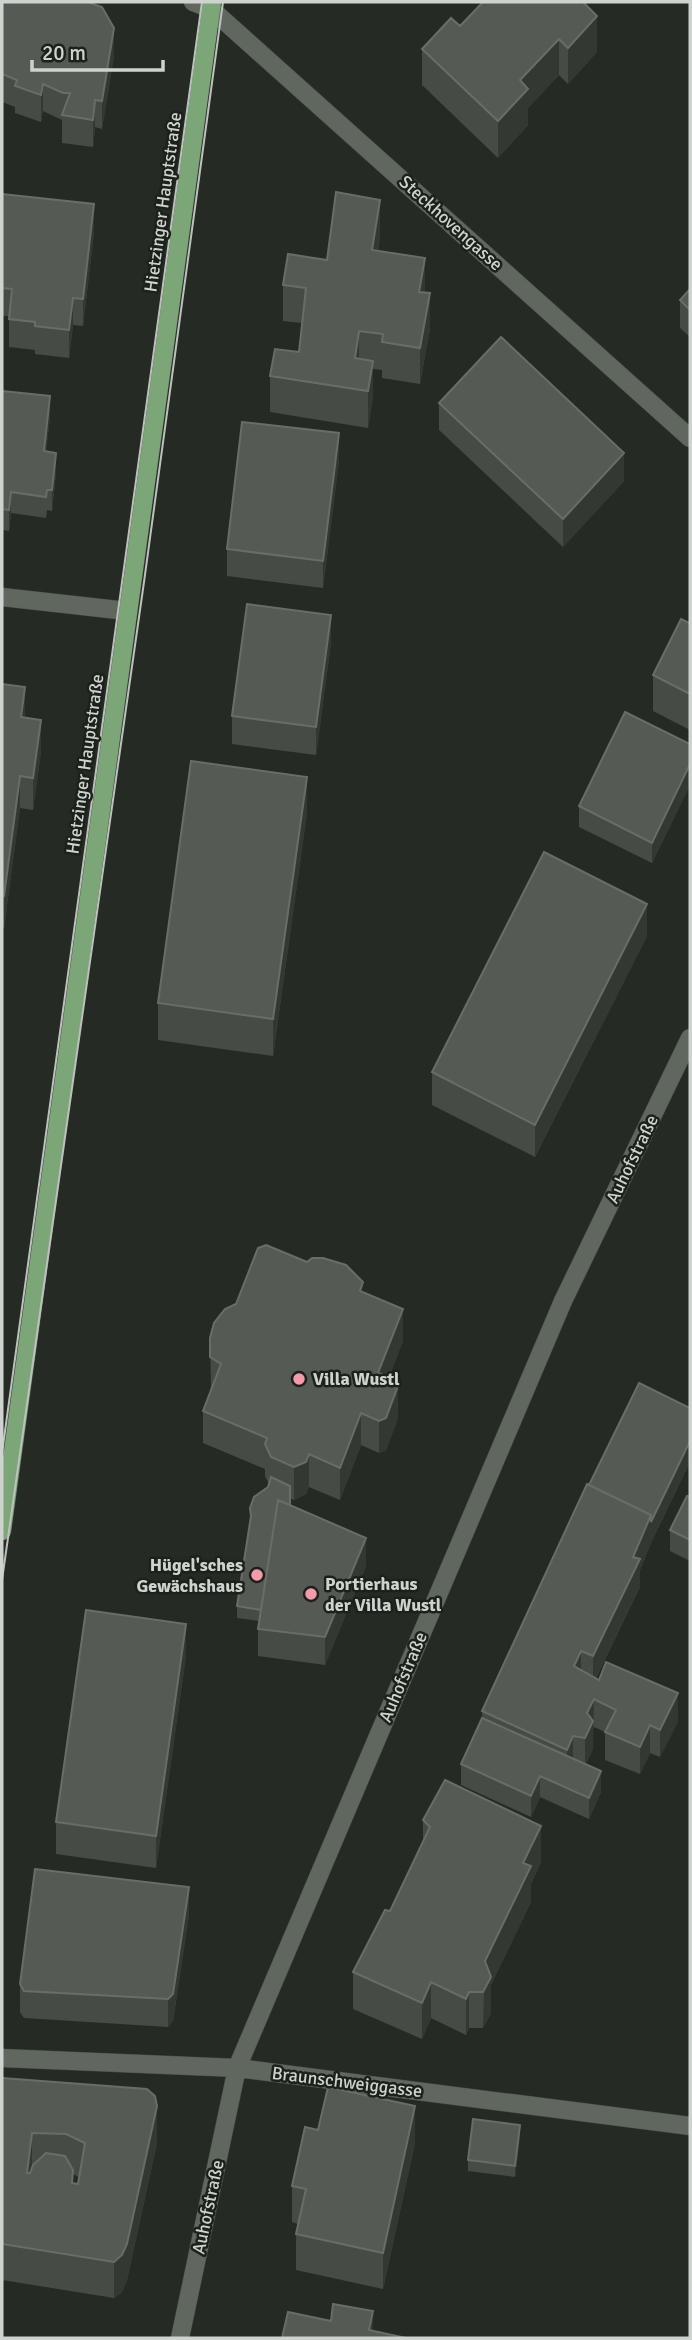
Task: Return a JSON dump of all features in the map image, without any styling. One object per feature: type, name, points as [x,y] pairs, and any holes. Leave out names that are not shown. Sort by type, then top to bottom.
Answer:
[{"type":"main road","name":"Hietzinger Hauptstraße","points":[[2,1531],[6,1472],[212,5]]},
{"type":"street","points":[[193,2],[212,5]]},
{"type":"street","name":"Steckhovengasse","points":[[212,5],[690,438]]},
{"type":"street","points":[[2,597],[127,611]]},
{"type":"street","name":"Auhofstraße","points":[[180,2338],[237,2068],[563,1301],[690,1038]]},
{"type":"street","name":"Braunschweiggasse","points":[[2,2057],[237,2068],[690,2126]]},
{"type":"building","points":[[2,2],[87,2],[102,7],[114,28],[102,101],[95,100],[93,120],[62,115],[70,93],[63,93],[43,84],[41,95],[15,86],[17,80],[2,74]]},
{"type":"building","points":[[483,2],[583,2],[597,16],[568,48],[559,39],[520,80],[528,89],[498,121],[422,49],[451,18],[460,26]]},
{"type":"building","points":[[336,192],[380,200],[372,250],[425,258],[419,292],[430,293],[420,348],[382,342],[383,334],[359,331],[355,358],[373,361],[368,391],[270,376],[275,349],[299,352],[306,288],[283,285],[288,254],[327,260]]},
{"type":"building","points":[[2,194],[94,204],[83,299],[73,298],[69,330],[35,326],[35,322],[9,319],[12,289],[2,288]]},
{"type":"building","points":[[690,289],[690,310],[680,300]]},
{"type":"building","points":[[501,337],[624,453],[563,519],[439,403]]},
{"type":"building","points":[[2,391],[50,396],[44,451],[56,453],[52,490],[47,490],[46,497],[11,492],[9,510],[2,509]]},
{"type":"building","points":[[242,422],[339,433],[323,561],[227,549]]},
{"type":"building","points":[[247,604],[331,615],[316,727],[232,716]]},
{"type":"building","points":[[681,619],[689,623],[690,621],[690,694],[653,675]]},
{"type":"building","points":[[2,684],[25,687],[21,717],[41,720],[33,778],[20,776],[4,896],[2,895]]},
{"type":"building","points":[[625,712],[690,744],[690,764],[652,843],[579,806]]},
{"type":"building","points":[[191,761],[307,777],[273,1019],[158,1003]]},
{"type":"building","points":[[544,852],[647,904],[535,1125],[432,1072]]},
{"type":"building","name":"Villa Wustl","points":[[266,1245],[307,1262],[312,1258],[323,1258],[346,1265],[363,1282],[360,1291],[403,1309],[378,1373],[396,1379],[398,1386],[386,1418],[379,1421],[361,1413],[340,1468],[309,1454],[306,1462],[294,1467],[271,1457],[265,1444],[267,1438],[203,1411],[221,1364],[210,1357],[210,1338],[214,1323],[225,1309],[236,1304],[258,1248]]},
{"type":"building","points":[[639,1383],[690,1408],[690,1441],[651,1522],[651,1515],[589,1485]]},
{"type":"building","name":"Hügel'sches Gewächshaus","points":[[271,1477],[290,1486],[290,1505],[278,1500],[261,1610],[237,1606],[250,1508],[254,1497],[268,1487]]},
{"type":"building","points":[[587,1484],[651,1515],[633,1557],[640,1559],[593,1656],[581,1651],[574,1666],[599,1680],[606,1662],[678,1693],[660,1730],[650,1725],[640,1747],[605,1732],[616,1710],[594,1699],[587,1713],[593,1721],[585,1738],[573,1736],[567,1750],[482,1711]]},
{"type":"building","points":[[687,1496],[690,1497],[690,1540],[670,1530]]},
{"type":"building","name":"Portierhaus der Villa Wustl","points":[[278,1500],[366,1538],[325,1637],[258,1629]]},
{"type":"building","points":[[86,1610],[186,1624],[156,1836],[56,1822]]},
{"type":"building","points":[[482,1718],[601,1771],[589,1798],[540,1776],[531,1796],[461,1764]]},
{"type":"building","points":[[445,1780],[541,1826],[523,1863],[531,1866],[485,1961],[491,1977],[483,1992],[469,1992],[466,1999],[431,1982],[422,2003],[353,1972],[385,1910],[390,1911],[430,1827],[423,1820]]},
{"type":"building","points":[[35,1869],[189,1887],[173,1994],[168,1999],[24,1991],[20,1984]]},
{"type":"building","points":[[2,2078],[147,2089],[155,2096],[157,2106],[127,2244],[122,2255],[114,2262],[2,2244]],"holes":[[[32,2133],[66,2134],[85,2143],[78,2184],[72,2183],[73,2170],[65,2156],[46,2153],[33,2165],[30,2173],[27,2173]]]},
{"type":"building","points":[[328,2087],[415,2106],[383,2253],[296,2234],[306,2189],[292,2186],[305,2127],[318,2130]]},
{"type":"building","points":[[473,2119],[520,2125],[515,2166],[468,2160]]},
{"type":"building","points":[[333,2304],[373,2311],[369,2330],[406,2338],[282,2338],[288,2312],[331,2321]]},
{"type":"tram line","points":[[2,1453],[202,2]]},
{"type":"tram line","points":[[2,1580],[144,582],[223,2]]},
{"type":"place","name":"Villa Wustl","points":[[299,1379]]},
{"type":"place","name":"Hügel'sches Gewächshaus","points":[[257,1575]]},
{"type":"place","name":"Portierhaus der Villa Wustl","points":[[311,1594]]}]
